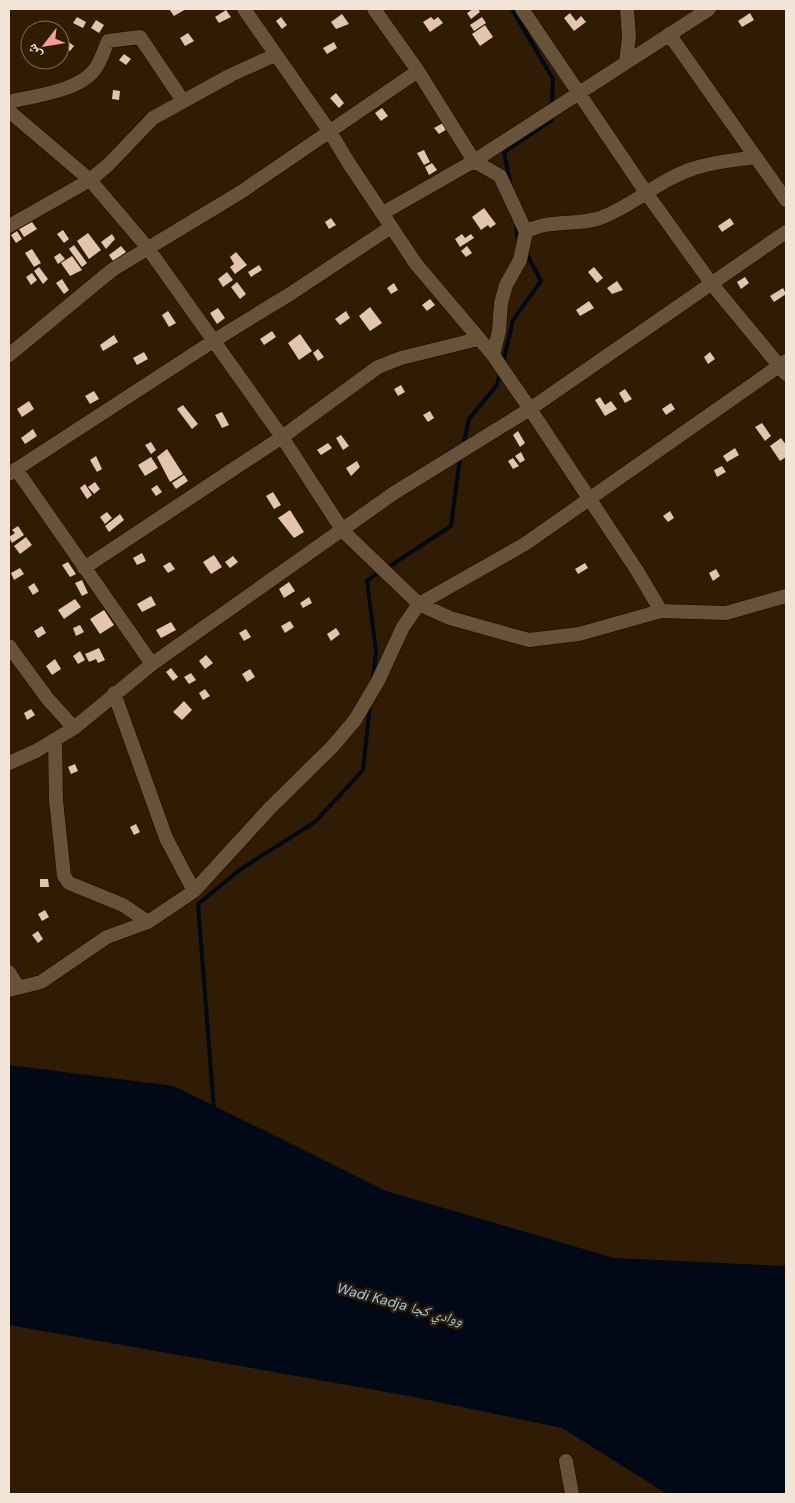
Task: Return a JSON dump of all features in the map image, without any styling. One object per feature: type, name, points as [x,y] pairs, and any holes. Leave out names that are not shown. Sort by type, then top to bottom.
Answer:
[{"type":"street","points":[[244,9],[330,132],[390,227],[422,272],[493,356],[530,409],[636,569],[661,611]]},
{"type":"street","points":[[374,9],[418,71],[474,162],[500,176],[526,232],[520,260],[506,285],[500,303],[500,332],[493,356]]},
{"type":"street","points":[[9,972],[14,988],[41,982],[107,937],[148,922],[194,892],[270,808],[333,746],[355,720],[378,681],[403,627],[419,604],[525,544],[588,498],[784,367],[711,283],[646,194],[522,9]]},
{"type":"street","points":[[626,62],[629,37],[627,9]]},
{"type":"street","points":[[383,214],[474,162],[709,9]]},
{"type":"street","points":[[669,34],[786,200]]},
{"type":"street","points":[[9,102],[58,90],[86,79],[96,68],[108,41],[140,37],[183,101]]},
{"type":"street","points":[[9,226],[90,180],[108,165],[153,118],[275,55]]},
{"type":"street","points":[[9,355],[112,270],[147,247],[241,192],[418,71]]},
{"type":"street","points":[[9,111],[90,180],[147,247],[282,437],[343,531],[419,604],[450,618],[529,640],[579,634],[661,611],[726,612],[786,596]]},
{"type":"street","points":[[526,232],[541,225],[567,224],[599,218],[627,206],[691,169],[731,160],[756,157]]},
{"type":"street","points":[[152,664],[13,471],[214,340],[290,294],[390,227]]},
{"type":"street","points":[[9,763],[55,740],[74,728],[114,693],[152,664],[343,531],[394,493],[530,409],[786,232]]},
{"type":"street","points":[[84,568],[282,437],[378,367],[400,358],[478,340]]},
{"type":"street","points":[[9,646],[47,698],[74,728]]},
{"type":"street","points":[[114,693],[166,838],[194,892]]},
{"type":"street","points":[[55,740],[56,800],[64,876],[69,883],[123,905],[148,922]]},
{"type":"street","points":[[566,1461],[572,1494]]},
{"type":"water","name":"Wadi Kadja ووادي كجا","points":[[9,1065],[174,1086],[386,1191],[614,1258],[786,1266],[786,1494],[667,1494],[562,1428],[409,1396],[9,1325]]},
{"type":"building","points":[[169,9],[186,9],[174,16]]},
{"type":"building","points":[[473,9],[478,9],[480,12],[471,19],[467,13]]},
{"type":"building","points":[[226,10],[231,17],[219,23],[215,17]]},
{"type":"building","points":[[570,13],[576,21],[581,16],[586,22],[574,31],[564,18]]},
{"type":"building","points":[[750,13],[754,20],[742,27],[738,21]]},
{"type":"building","points":[[342,14],[349,24],[336,29],[331,22]]},
{"type":"building","points":[[77,17],[86,22],[83,28],[73,23]]},
{"type":"building","points":[[281,17],[287,25],[282,29],[276,21]]},
{"type":"building","points":[[431,17],[434,20],[438,17],[443,23],[430,32],[423,22]]},
{"type":"building","points":[[482,17],[486,23],[474,31],[470,25]]},
{"type":"building","points":[[96,20],[104,25],[99,33],[91,28]]},
{"type":"building","points":[[485,25],[493,37],[480,46],[472,34]]},
{"type":"building","points":[[188,33],[194,41],[185,46],[180,38]]},
{"type":"building","points":[[334,42],[337,48],[327,54],[323,48]]},
{"type":"building","points":[[70,43],[74,46],[70,51]]},
{"type":"building","points":[[124,54],[131,59],[126,65],[119,60]]},
{"type":"building","points":[[113,90],[120,91],[119,100],[112,99]]},
{"type":"building","points":[[336,93],[344,103],[339,108],[330,98]]},
{"type":"building","points":[[382,108],[388,116],[381,121],[375,113]]},
{"type":"building","points":[[443,123],[447,129],[439,134],[434,128]]},
{"type":"building","points":[[424,150],[430,162],[424,165],[417,153]]},
{"type":"building","points":[[432,163],[437,170],[429,175],[425,167]]},
{"type":"building","points":[[484,208],[496,224],[490,228],[488,225],[481,230],[472,217]]},
{"type":"building","points":[[331,218],[336,225],[329,229],[325,222]]},
{"type":"building","points":[[730,218],[734,224],[722,232],[718,226]]},
{"type":"building","points":[[32,222],[37,229],[24,237],[19,229]]},
{"type":"building","points":[[63,230],[69,239],[64,243],[57,234]]},
{"type":"building","points":[[17,231],[22,239],[16,243],[11,235]]},
{"type":"building","points":[[88,233],[101,250],[89,259],[77,241]]},
{"type":"building","points":[[112,234],[115,239],[106,249],[101,242]]},
{"type":"building","points":[[462,234],[465,238],[471,234],[474,238],[460,247],[455,239]]},
{"type":"building","points":[[74,245],[87,263],[82,267],[69,249]]},
{"type":"building","points":[[121,246],[126,252],[113,261],[109,255]]},
{"type":"building","points":[[467,246],[472,253],[466,257],[461,251]]},
{"type":"building","points":[[32,249],[41,263],[34,267],[25,253]]},
{"type":"building","points":[[236,252],[247,265],[235,274],[230,267],[234,264],[230,257]]},
{"type":"building","points":[[60,253],[65,259],[58,264],[54,257]]},
{"type":"building","points":[[72,256],[82,270],[70,276],[61,263]]},
{"type":"building","points":[[259,265],[262,270],[251,277],[248,272]]},
{"type":"building","points":[[39,267],[48,279],[43,284],[34,271]]},
{"type":"building","points":[[594,267],[603,278],[597,283],[588,272]]},
{"type":"building","points":[[227,272],[233,280],[223,287],[218,279]]},
{"type":"building","points":[[32,273],[37,280],[31,285],[26,277]]},
{"type":"building","points":[[745,277],[749,283],[741,289],[737,282]]},
{"type":"building","points":[[62,279],[69,290],[64,294],[56,283]]},
{"type":"building","points":[[617,281],[623,290],[612,294],[607,288]]},
{"type":"building","points":[[237,282],[246,294],[240,299],[231,287]]},
{"type":"building","points":[[394,283],[398,290],[391,294],[387,288]]},
{"type":"building","points":[[783,288],[786,294],[774,302],[770,296]]},
{"type":"building","points":[[430,299],[435,305],[427,311],[422,305]]},
{"type":"building","points":[[589,301],[594,308],[580,316],[576,310]]},
{"type":"building","points":[[370,307],[382,323],[370,331],[359,316]]},
{"type":"building","points":[[218,308],[225,318],[217,324],[210,313]]},
{"type":"building","points":[[168,311],[176,323],[169,327],[162,315]]},
{"type":"building","points":[[346,311],[350,318],[340,325],[335,319]]},
{"type":"building","points":[[272,331],[276,337],[264,345],[260,339]]},
{"type":"building","points":[[300,334],[312,351],[299,360],[288,343]]},
{"type":"building","points":[[114,335],[118,342],[103,351],[100,345]]},
{"type":"building","points":[[318,349],[324,357],[318,361],[313,353]]},
{"type":"building","points":[[144,352],[148,359],[137,365],[133,358]]},
{"type":"building","points":[[710,352],[715,359],[708,364],[704,357]]},
{"type":"building","points":[[401,385],[405,392],[398,396],[394,389]]},
{"type":"building","points":[[625,389],[632,399],[625,403],[619,393]]},
{"type":"building","points":[[94,391],[99,399],[90,404],[85,396]]},
{"type":"building","points":[[600,397],[605,405],[611,401],[617,409],[605,416],[595,400]]},
{"type":"building","points":[[29,401],[34,409],[22,417],[17,409]]},
{"type":"building","points":[[671,403],[675,409],[666,415],[662,409]]},
{"type":"building","points":[[183,405],[198,424],[192,429],[177,409]]},
{"type":"building","points":[[430,411],[434,418],[428,422],[423,415]]},
{"type":"building","points":[[222,412],[229,425],[222,428],[215,415]]},
{"type":"building","points":[[762,423],[771,436],[765,441],[755,427]]},
{"type":"building","points":[[33,429],[37,436],[25,444],[21,438]]},
{"type":"building","points":[[518,431],[525,443],[520,447],[513,435]]},
{"type":"building","points":[[341,435],[349,446],[343,450],[336,438]]},
{"type":"building","points":[[781,438],[786,445],[786,457],[780,461],[770,446]]},
{"type":"building","points":[[151,442],[156,450],[151,454],[145,445]]},
{"type":"building","points":[[328,443],[332,448],[321,455],[317,450]]},
{"type":"building","points":[[735,448],[739,455],[727,462],[723,456]]},
{"type":"building","points":[[167,449],[183,474],[170,482],[157,457]]},
{"type":"building","points":[[521,452],[525,460],[520,463],[515,456]]},
{"type":"building","points":[[96,456],[102,469],[97,472],[90,460]]},
{"type":"building","points":[[151,457],[158,468],[145,476],[138,465]]},
{"type":"building","points":[[513,458],[519,466],[513,469],[508,461]]},
{"type":"building","points":[[357,461],[360,467],[351,476],[346,468]]},
{"type":"building","points":[[722,466],[726,472],[717,477],[714,470]]},
{"type":"building","points":[[184,475],[188,481],[176,489],[172,483]]},
{"type":"building","points":[[95,482],[100,489],[94,494],[88,487]]},
{"type":"building","points":[[85,484],[92,495],[87,499],[80,488]]},
{"type":"building","points":[[157,485],[162,492],[156,496],[151,489]]},
{"type":"building","points":[[273,492],[281,505],[274,509],[266,496]]},
{"type":"building","points":[[290,510],[304,532],[294,538],[278,518]]},
{"type":"building","points":[[670,511],[674,518],[668,522],[663,516]]},
{"type":"building","points":[[107,512],[112,518],[105,524],[100,517]]},
{"type":"building","points":[[120,514],[124,520],[109,532],[105,526]]},
{"type":"building","points":[[18,526],[24,535],[12,543],[9,537],[15,533],[12,530]]},
{"type":"building","points":[[26,537],[32,545],[20,554],[14,546]]},
{"type":"building","points":[[142,553],[146,561],[137,565],[133,558]]},
{"type":"building","points":[[214,555],[222,567],[211,574],[203,562]]},
{"type":"building","points":[[233,556],[238,562],[230,568],[225,562]]},
{"type":"building","points":[[68,562],[76,574],[70,577],[62,565]]},
{"type":"building","points":[[170,562],[175,569],[168,573],[163,566]]},
{"type":"building","points":[[585,563],[588,568],[578,574],[575,569]]},
{"type":"building","points":[[20,568],[24,574],[14,580],[11,573]]},
{"type":"building","points":[[716,569],[720,576],[713,581],[709,573]]},
{"type":"building","points":[[82,580],[88,593],[82,596],[75,583]]},
{"type":"building","points":[[289,582],[295,591],[284,598],[279,589]]},
{"type":"building","points":[[34,583],[39,591],[33,595],[28,587]]},
{"type":"building","points":[[151,596],[156,605],[142,612],[137,604]]},
{"type":"building","points":[[309,597],[312,603],[303,608],[300,603]]},
{"type":"building","points":[[75,599],[81,607],[64,619],[58,610]]},
{"type":"building","points":[[104,610],[114,625],[100,634],[90,619]]},
{"type":"building","points":[[290,621],[294,627],[285,633],[281,626]]},
{"type":"building","points":[[171,622],[176,630],[161,638],[156,630]]},
{"type":"building","points":[[80,625],[84,632],[76,636],[73,628]]},
{"type":"building","points":[[42,626],[46,633],[38,638],[34,631]]},
{"type":"building","points":[[336,628],[340,634],[331,641],[327,634]]},
{"type":"building","points":[[246,629],[251,637],[244,641],[239,633]]},
{"type":"building","points":[[99,648],[105,660],[98,663],[96,659],[89,662],[85,654]]},
{"type":"building","points":[[80,651],[85,660],[78,664],[73,656]]},
{"type":"building","points":[[206,655],[213,663],[205,669],[199,661]]},
{"type":"building","points":[[55,659],[61,669],[52,675],[46,666]]},
{"type":"building","points":[[171,668],[178,677],[173,681],[166,672]]},
{"type":"building","points":[[250,669],[255,677],[247,682],[242,674]]},
{"type":"building","points":[[191,673],[196,680],[189,684],[184,677]]},
{"type":"building","points":[[205,689],[210,696],[203,700],[199,693]]},
{"type":"building","points":[[184,701],[192,710],[182,720],[173,712]]},
{"type":"building","points":[[31,709],[35,715],[27,720],[24,713]]},
{"type":"building","points":[[75,764],[78,771],[71,774],[68,767]]},
{"type":"building","points":[[136,824],[140,832],[134,835],[130,827]]},
{"type":"building","points":[[40,879],[48,879],[49,887],[40,887]]},
{"type":"building","points":[[45,910],[49,917],[42,921],[38,914]]},
{"type":"building","points":[[38,931],[43,939],[38,943],[32,935]]},
{"type":"waterway","points":[[512,9],[553,79],[552,105]]},
{"type":"waterway","points":[[511,187],[504,152],[552,120],[552,115]]},
{"type":"waterway","points":[[516,223],[519,241]]},
{"type":"waterway","points":[[503,363],[513,320],[541,281],[526,253]]},
{"type":"waterway","points":[[463,446],[469,419],[497,385],[500,372]]},
{"type":"waterway","points":[[387,568],[451,526],[460,458]]},
{"type":"waterway","points":[[373,678],[376,651],[367,581],[381,571]]},
{"type":"waterway","points":[[214,1110],[198,904],[241,869],[315,822],[363,770],[370,705]]}]
